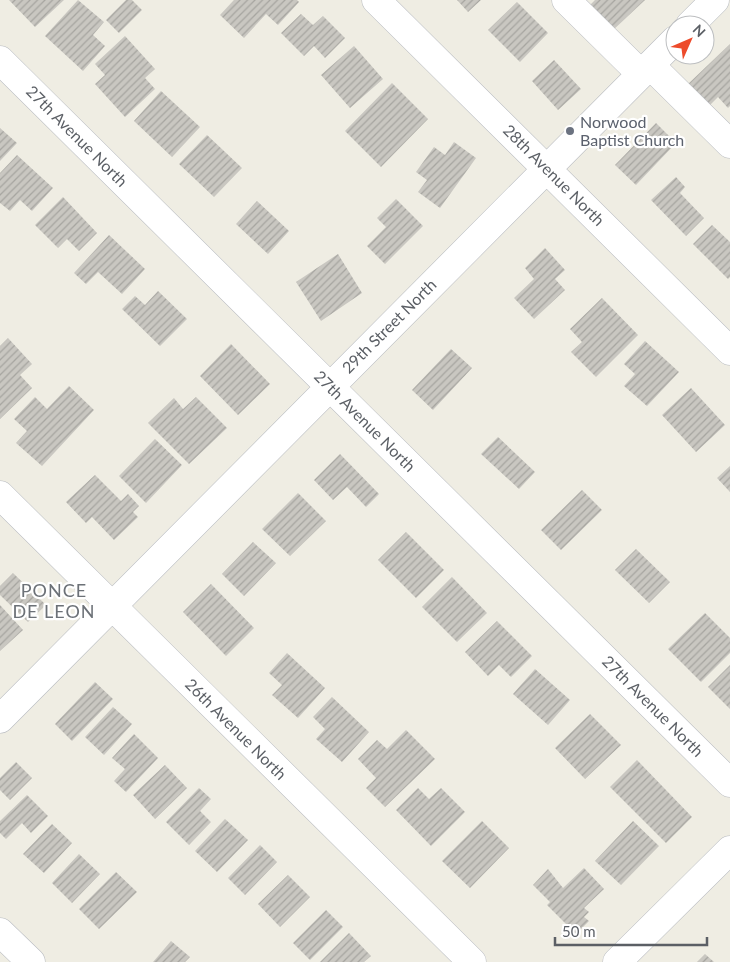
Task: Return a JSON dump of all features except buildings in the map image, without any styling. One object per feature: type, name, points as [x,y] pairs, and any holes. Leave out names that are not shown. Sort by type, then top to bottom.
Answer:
[{"type":"street","name":"28th Avenue North","points":[[376,0],[730,351]]},
{"type":"street","points":[[566,0],[730,144]]},
{"type":"street","points":[[700,15],[715,0]]},
{"type":"street","name":"29th Street North","points":[[0,719],[113,607],[329,386],[665,50]]},
{"type":"street","name":"27th Avenue North","points":[[0,60],[730,783]]},
{"type":"street","name":"26th Avenue North","points":[[0,495],[472,962]]},
{"type":"street","points":[[617,962],[730,850]]},
{"type":"street","points":[[0,932],[31,962]]},
{"type":"place","name":"Norwood Baptist Church","points":[[570,131]]},
{"type":"district","name":"PONCE DE LEON","points":[[54,601]]}]
